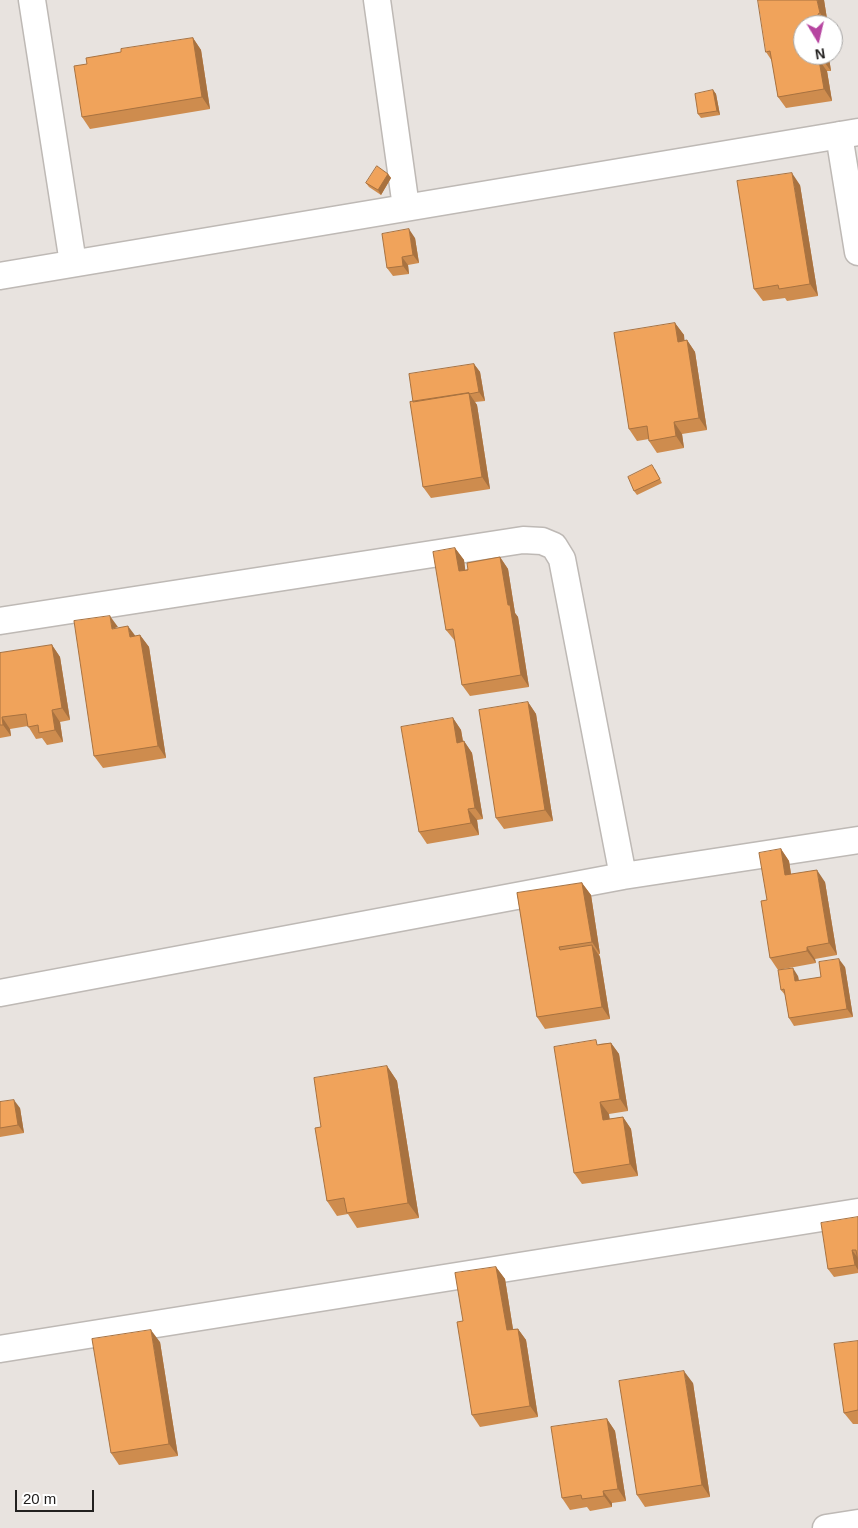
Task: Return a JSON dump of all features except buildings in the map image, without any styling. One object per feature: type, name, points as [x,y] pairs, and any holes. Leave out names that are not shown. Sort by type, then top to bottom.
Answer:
[{"type":"street","points":[[32,0],[73,263]]},
{"type":"street","points":[[376,0],[406,207]]},
{"type":"street","points":[[0,276],[848,133],[858,252]]},
{"type":"street","points":[[0,621],[523,540],[542,541],[554,546],[562,559],[624,876]]},
{"type":"street","points":[[0,993],[624,876],[858,840]]},
{"type":"street","points":[[0,1348],[858,1212]]},
{"type":"street","points":[[826,1528],[858,1522]]}]
